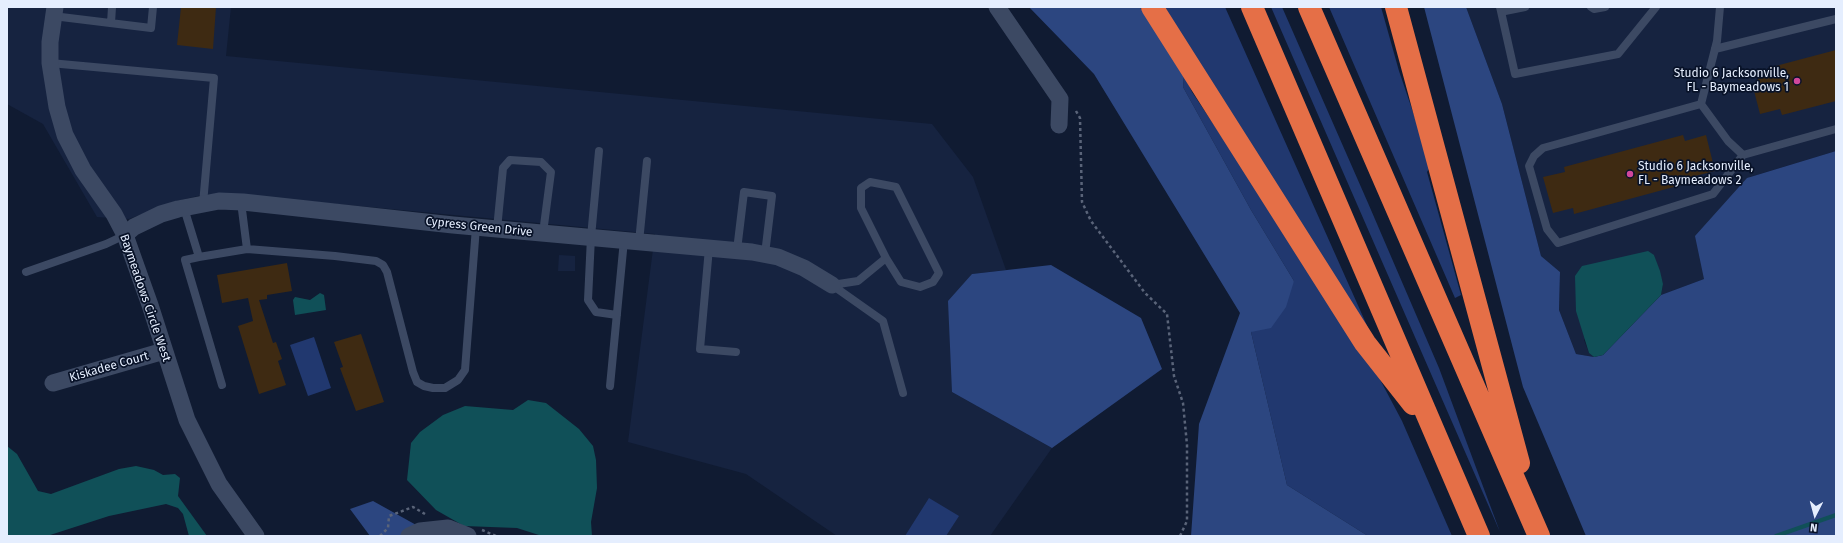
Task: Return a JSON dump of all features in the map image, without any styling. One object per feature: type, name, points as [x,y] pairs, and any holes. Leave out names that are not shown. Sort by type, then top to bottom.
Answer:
[{"type":"highway","points":[[1152,7],[1365,344],[1432,427]]},
{"type":"highway","points":[[1252,7],[1479,536]]},
{"type":"highway","points":[[1309,7],[1539,536]]},
{"type":"highway","points":[[1396,7],[1539,536]]},
{"type":"street","points":[[997,7],[1060,99],[1059,125]]},
{"type":"street","name":"Baymeadows Circle West","points":[[54,12],[50,42],[50,63],[56,107],[71,148],[83,170],[114,214],[125,235],[187,420],[219,484],[256,536]]},
{"type":"street","name":"Cypress Green Drive","points":[[125,235],[134,227],[161,214],[219,201],[241,202],[496,229],[736,250],[765,254],[804,268],[832,285]]},
{"type":"street","name":"Kiskadee Court","points":[[53,383],[164,351]]},
{"type":"street","points":[[409,536],[420,531],[448,528],[468,536]]},
{"type":"lane","points":[[111,23],[112,7]]},
{"type":"lane","points":[[54,12],[111,23],[151,28],[153,7]]},
{"type":"lane","points":[[1500,7],[1505,11],[1525,7]]},
{"type":"lane","points":[[1500,7],[1515,74],[1618,54],[1656,7]]},
{"type":"lane","points":[[1591,7],[1594,9],[1605,7]]},
{"type":"lane","points":[[1701,104],[1715,49],[1720,7]]},
{"type":"lane","points":[[1715,49],[1836,19]]},
{"type":"lane","points":[[50,63],[214,78],[203,204]]},
{"type":"lane","points":[[1701,104],[1543,148],[1538,152],[1534,156],[1529,166],[1548,229],[1558,243],[1713,194],[1743,155],[1836,129]]},
{"type":"lane","points":[[1701,104],[1728,141],[1743,155]]},
{"type":"lane","points":[[599,151],[591,237],[588,300],[596,312],[617,315]]},
{"type":"lane","points":[[496,229],[503,168],[510,160],[541,162],[551,172],[543,233]]},
{"type":"lane","points":[[610,386],[617,315],[647,161]]},
{"type":"lane","points":[[870,182],[896,187],[938,273],[933,282],[920,287],[901,282],[886,258],[861,208],[861,188],[870,182]]},
{"type":"lane","points":[[736,250],[744,192],[772,196],[765,254]]},
{"type":"lane","points":[[241,202],[247,249]]},
{"type":"lane","points":[[184,208],[199,257]]},
{"type":"lane","points":[[222,385],[185,260],[247,249],[376,261],[383,265],[387,272],[397,316],[417,382],[428,387],[445,388],[458,380],[465,370],[476,227]]},
{"type":"lane","points":[[26,272],[106,244],[125,235]]},
{"type":"lane","points":[[709,248],[700,349],[736,352]]},
{"type":"lane","points":[[832,285],[858,282],[886,258]]},
{"type":"lane","points":[[832,285],[883,320],[903,393]]},
{"type":"path","points":[[1072,105],[1080,118],[1082,202],[1091,221],[1145,293],[1167,314],[1174,376],[1183,403],[1187,445],[1187,521],[1180,536]]},
{"type":"shaded area","points":[[7,7],[231,7],[226,56],[932,124],[973,177],[1006,270],[972,274],[952,392],[1052,448],[990,536],[837,536],[746,474],[628,442],[655,234],[231,194],[202,195],[173,202],[129,219],[97,217],[43,124],[7,104]]},
{"type":"shaded area","points":[[1029,7],[1140,7],[1184,75],[1183,87],[1251,210],[1294,281],[1286,307],[1271,328],[1251,332],[1287,485],[1368,536],[1191,536],[1199,424],[1240,313],[1094,74]]},
{"type":"shaded area","points":[[1163,7],[1225,7],[1381,357]]},
{"type":"shaded area","points":[[1271,7],[1282,7],[1368,203],[1439,368],[1500,532]]},
{"type":"shaded area","points":[[1329,7],[1381,7],[1399,71],[1431,165],[1427,172],[1461,295],[1455,298]]},
{"type":"shaded area","points":[[1424,7],[1466,7],[1502,104],[1541,256],[1560,272],[1559,310],[1576,354],[1594,357],[1603,355],[1661,295],[1704,279],[1695,236],[1747,178],[1836,151],[1836,536],[1586,536],[1523,387]]},
{"type":"shaded area","points":[[1466,7],[1836,7],[1836,151],[1750,177],[1704,279],[1661,295],[1663,284],[1654,255],[1584,340],[1589,353],[1594,357],[1576,354],[1559,310],[1560,272],[1541,256],[1502,104]]},
{"type":"shaded area","points":[[1184,75],[1192,92],[1367,355],[1402,421],[1452,536],[1368,536],[1287,485],[1251,332],[1294,281],[1251,210],[1183,87]]},
{"type":"shaded area","points":[[1648,251],[1654,255],[1660,271],[1663,284],[1661,295],[1603,355],[1594,357],[1589,353],[1576,311],[1575,276],[1582,266]]},
{"type":"shaded area","points":[[559,255],[575,256],[575,271],[558,271]]},
{"type":"shaded area","points":[[1051,265],[1141,318],[1162,369],[1052,448],[952,392],[948,301],[972,274]]},
{"type":"shaded area","points":[[320,293],[324,295],[326,310],[295,315],[293,300],[295,297],[310,300]]},
{"type":"shaded area","points":[[314,337],[331,388],[308,396],[290,345]]},
{"type":"shaded area","points":[[528,400],[546,403],[579,429],[593,446],[596,460],[597,488],[591,522],[592,536],[542,536],[517,528],[464,526],[436,510],[407,480],[411,443],[420,432],[443,415],[465,406],[513,410]]},
{"type":"shaded area","points":[[7,446],[17,454],[38,491],[51,494],[119,469],[136,466],[154,470],[163,475],[175,474],[180,478],[178,496],[207,536],[189,536],[183,514],[178,508],[166,504],[109,516],[47,536],[7,536]]},
{"type":"shaded area","points":[[929,498],[959,516],[946,536],[905,536]]},
{"type":"shaded area","points":[[373,501],[436,536],[370,536],[350,509]]},
{"type":"building","points":[[181,7],[216,7],[213,49],[177,45]]},
{"type":"building","name":"Studio 6 Jacksonville, FL - Baymeadows 1","points":[[1836,50],[1836,101],[1782,115],[1780,109],[1760,114],[1753,87],[1761,74],[1769,72],[1768,68]]},
{"type":"building","name":"Studio 6 Jacksonville, FL - Baymeadows 2","points":[[1683,135],[1685,141],[1706,135],[1715,171],[1695,176],[1696,181],[1574,214],[1573,208],[1553,213],[1543,177],[1565,172],[1564,167]]},
{"type":"building","points":[[287,263],[292,291],[267,295],[267,299],[259,300],[273,343],[276,342],[282,359],[278,361],[286,385],[259,394],[238,326],[253,321],[248,298],[222,303],[217,275]]},
{"type":"building","points":[[361,334],[384,402],[356,411],[340,368],[343,367],[334,342]]},
{"type":"waterway","points":[[1776,536],[1836,515]]},
{"type":"place","name":"Studio 6 Jacksonville, FL - Baymeadows 1","points":[[1797,81]]},
{"type":"place","name":"Studio 6 Jacksonville, FL - Baymeadows 2","points":[[1630,174]]}]
